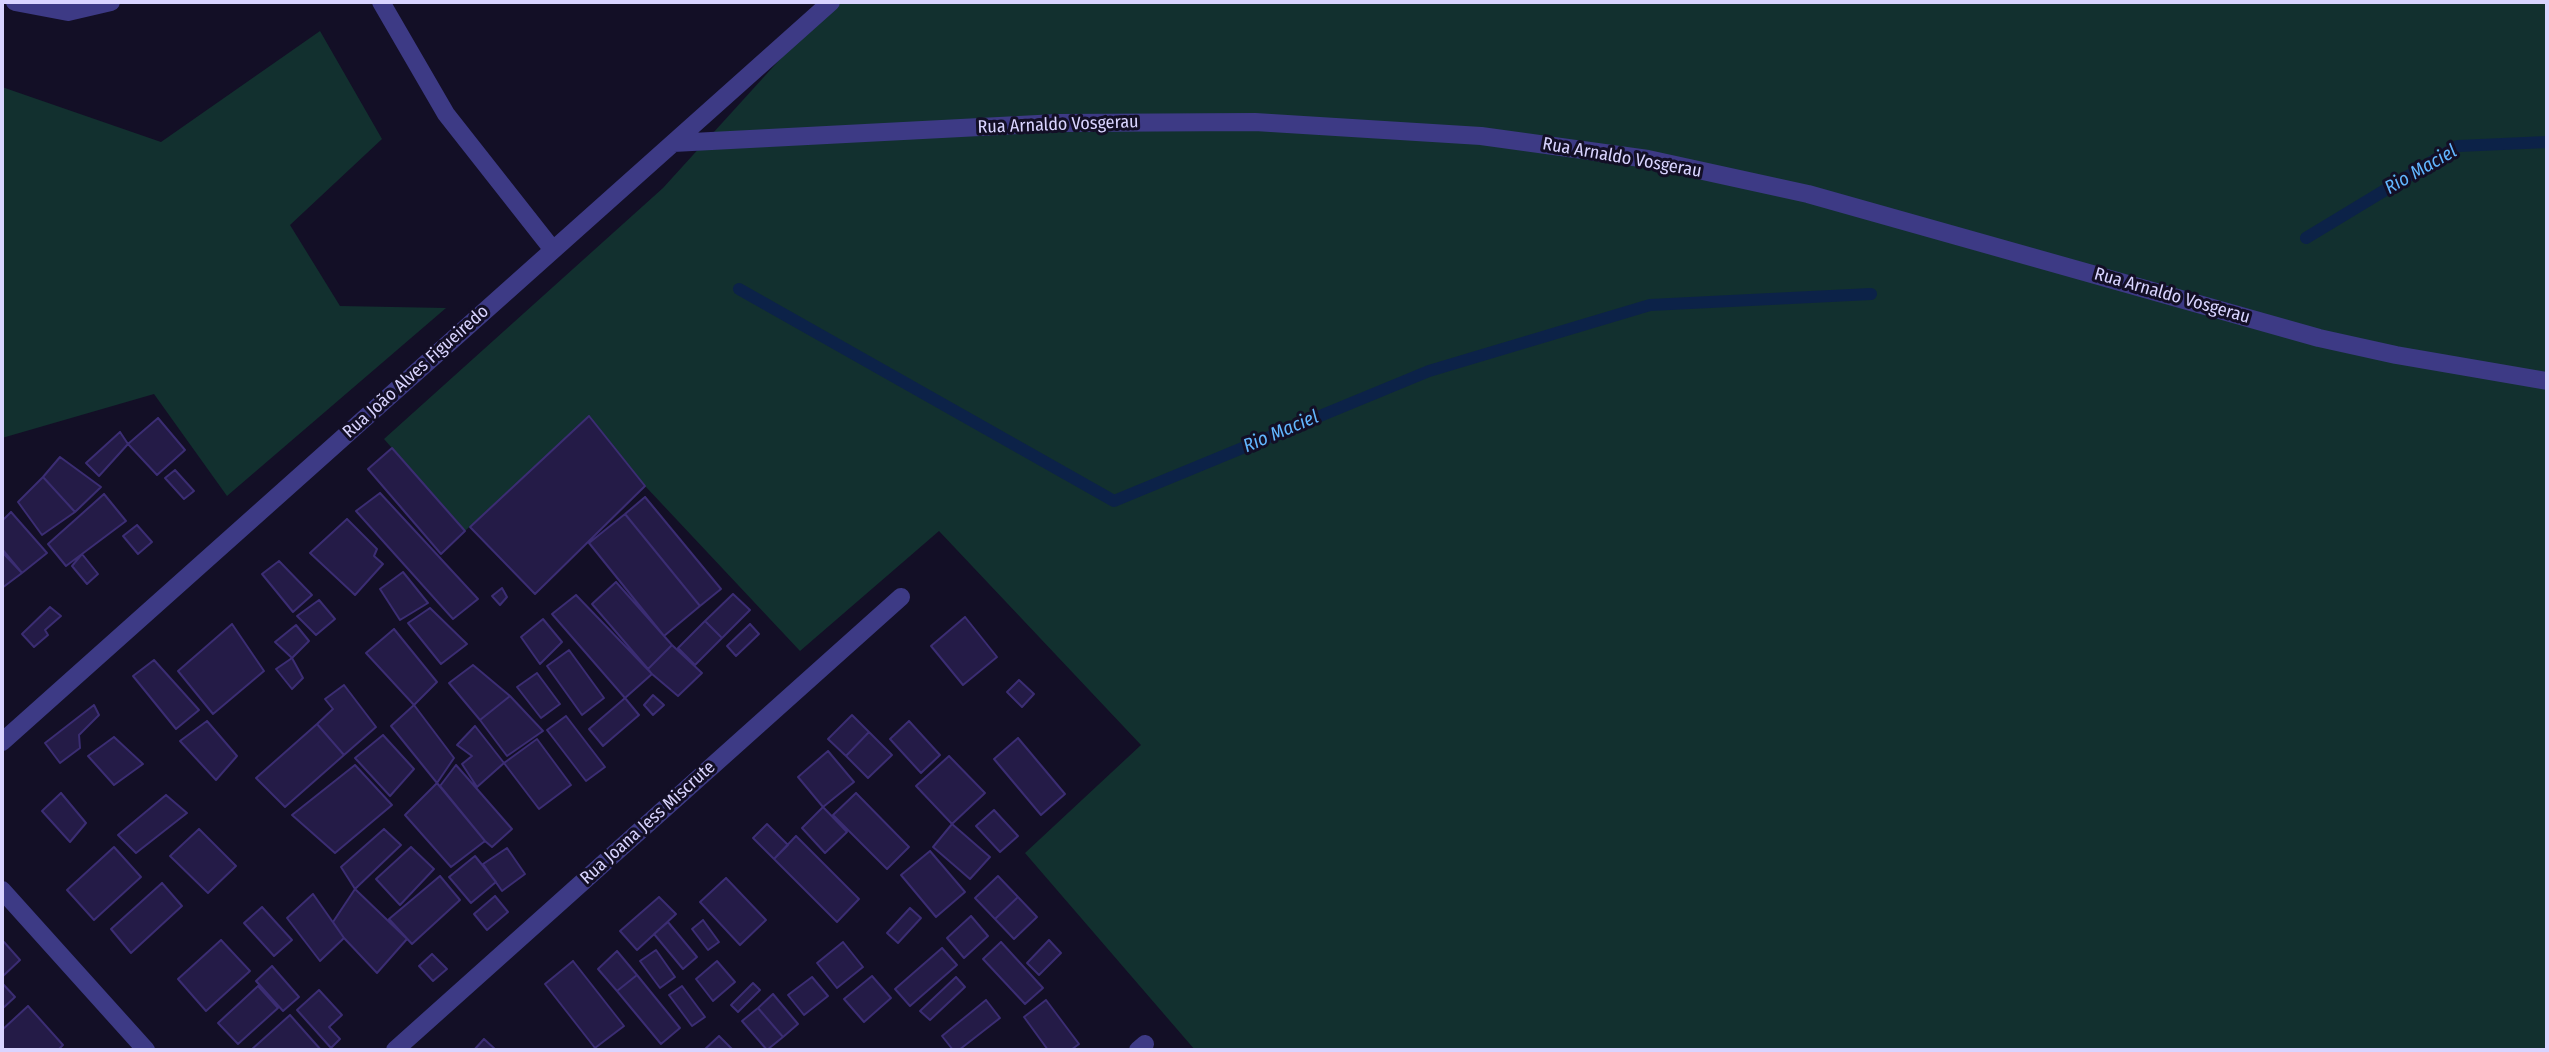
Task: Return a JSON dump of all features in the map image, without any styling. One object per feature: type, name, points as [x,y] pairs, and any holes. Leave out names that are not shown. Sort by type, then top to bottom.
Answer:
[{"type":"street","points":[[15,2],[68,12],[111,2]]},
{"type":"street","points":[[381,2],[446,114],[553,250]]},
{"type":"street","name":"Rua João Alves Figueiredo","points":[[2,743],[831,2]]},
{"type":"street","name":"Rua Arnaldo Vosgerau","points":[[673,143],[1057,123],[1255,122],[1481,136],[1648,159],[1808,194],[2319,338],[2396,355],[2547,381]]},
{"type":"street","name":"Rua Joana Jess Miscrute","points":[[394,1050],[901,597]]},
{"type":"street","points":[[2,890],[146,1050]]},
{"type":"green space","points":[[832,2],[2547,2],[2547,1050],[1195,1050],[1025,853],[1141,745],[939,531],[800,651],[631,471],[589,416],[465,531],[384,439],[663,188]]},
{"type":"green space","points":[[320,31],[382,139],[290,225],[340,306],[446,308],[227,496],[154,394],[2,438],[2,87],[161,142]]},
{"type":"building","points":[[589,416],[645,486],[535,594],[470,527]]},
{"type":"building","points":[[158,418],[185,450],[157,475],[128,444]]},
{"type":"building","points":[[120,432],[128,444],[99,476],[86,463]]},
{"type":"building","points":[[392,448],[465,531],[441,554],[368,469]]},
{"type":"building","points":[[60,457],[101,487],[75,512],[43,477]]},
{"type":"building","points":[[175,470],[194,491],[184,499],[165,478]]},
{"type":"building","points":[[43,477],[75,512],[42,535],[18,502]]},
{"type":"building","points":[[380,493],[478,599],[453,619],[356,511]]},
{"type":"building","points":[[104,494],[126,521],[66,566],[48,544]]},
{"type":"building","points":[[645,497],[721,589],[700,606],[625,514]]},
{"type":"building","points":[[11,512],[47,553],[22,573],[2,549],[2,521]]},
{"type":"building","points":[[625,514],[700,606],[664,636],[589,543]]},
{"type":"building","points":[[347,519],[377,549],[374,556],[383,564],[355,595],[310,553]]},
{"type":"building","points":[[137,525],[152,542],[138,554],[123,536]]},
{"type":"building","points":[[2,552],[22,573],[2,588]]},
{"type":"building","points":[[82,554],[98,574],[87,584],[72,566]]},
{"type":"building","points":[[279,561],[312,595],[293,612],[262,574]]},
{"type":"building","points":[[403,572],[428,603],[400,620],[380,589]]},
{"type":"building","points":[[616,582],[672,645],[648,669],[592,604]]},
{"type":"building","points":[[502,588],[507,597],[500,605],[492,596]]},
{"type":"building","points":[[733,594],[750,610],[722,638],[705,621]]},
{"type":"building","points":[[576,595],[652,674],[625,698],[552,614]]},
{"type":"building","points":[[319,600],[335,619],[316,635],[297,616]]},
{"type":"building","points":[[50,607],[61,616],[45,630],[48,635],[34,647],[22,634]]},
{"type":"building","points":[[430,608],[467,644],[441,664],[408,623]]},
{"type":"building","points":[[965,617],[997,657],[963,685],[931,646]]},
{"type":"building","points":[[543,619],[562,642],[540,664],[521,637]]},
{"type":"building","points":[[705,621],[722,638],[695,665],[678,648]]},
{"type":"building","points":[[232,624],[264,671],[213,714],[178,671]]},
{"type":"building","points":[[750,624],[759,634],[736,656],[727,646]]},
{"type":"building","points":[[296,625],[309,641],[292,658],[275,642]]},
{"type":"building","points":[[394,629],[437,682],[414,705],[366,653]]},
{"type":"building","points":[[672,645],[702,673],[678,696],[648,669]]},
{"type":"building","points":[[569,650],[604,698],[582,715],[547,666]]},
{"type":"building","points":[[292,658],[303,678],[292,689],[276,669]]},
{"type":"building","points":[[154,660],[199,710],[176,729],[133,676]]},
{"type":"building","points":[[473,665],[510,696],[480,720],[449,683]]},
{"type":"building","points":[[537,673],[560,704],[541,718],[517,687]]},
{"type":"building","points":[[1019,680],[1034,694],[1022,707],[1007,692]]},
{"type":"building","points":[[344,685],[376,727],[344,755],[317,724],[333,709],[325,699]]},
{"type":"building","points":[[653,695],[664,705],[653,715],[644,705]]},
{"type":"building","points":[[510,696],[543,731],[507,756],[480,720]]},
{"type":"building","points":[[625,698],[639,715],[603,746],[589,729]]},
{"type":"building","points":[[94,705],[99,715],[79,735],[80,748],[60,763],[45,743]]},
{"type":"building","points":[[414,705],[454,758],[437,783],[391,726]]},
{"type":"building","points":[[852,715],[869,732],[846,756],[828,739]]},
{"type":"building","points":[[566,716],[605,767],[586,781],[547,730]]},
{"type":"building","points":[[207,721],[237,756],[216,780],[180,741]]},
{"type":"building","points":[[909,721],[940,755],[921,773],[890,739]]},
{"type":"building","points":[[317,724],[344,755],[285,807],[256,778]]},
{"type":"building","points":[[475,726],[504,763],[477,787],[462,764],[472,756],[457,745]]},
{"type":"building","points":[[869,732],[892,755],[868,778],[846,756]]},
{"type":"building","points":[[383,735],[414,769],[390,796],[355,758]]},
{"type":"building","points":[[114,737],[143,764],[114,785],[88,756]]},
{"type":"building","points":[[1018,738],[1065,794],[1041,815],[994,759]]},
{"type":"building","points":[[537,739],[571,785],[539,809],[504,763]]},
{"type":"building","points":[[828,751],[854,782],[823,807],[798,777]]},
{"type":"building","points":[[949,756],[985,793],[952,824],[916,786]]},
{"type":"building","points":[[355,765],[392,805],[335,853],[292,815]]},
{"type":"building","points":[[456,765],[512,829],[492,847],[440,786]]},
{"type":"building","points":[[437,783],[485,841],[451,867],[405,815]]},
{"type":"building","points":[[61,793],[86,823],[70,842],[42,811]]},
{"type":"building","points":[[856,793],[909,847],[887,869],[833,815]]},
{"type":"building","points":[[166,795],[187,813],[136,853],[118,835]]},
{"type":"building","points":[[823,807],[847,832],[825,853],[802,828]]},
{"type":"building","points":[[994,810],[1018,836],[1000,852],[976,826]]},
{"type":"building","points":[[767,824],[788,845],[774,859],[753,838]]},
{"type":"building","points":[[952,824],[990,857],[970,879],[933,847]]},
{"type":"building","points":[[199,829],[236,866],[208,893],[170,856]]},
{"type":"building","points":[[384,829],[401,845],[355,889],[341,867]]},
{"type":"building","points":[[796,836],[859,899],[837,922],[774,859]]},
{"type":"building","points":[[114,847],[141,877],[94,920],[67,890]]},
{"type":"building","points":[[411,847],[434,869],[400,905],[376,879]]},
{"type":"building","points":[[507,848],[525,874],[502,891],[483,864]]},
{"type":"building","points":[[930,851],[965,892],[936,917],[901,875]]},
{"type":"building","points":[[475,856],[496,882],[471,903],[449,877]]},
{"type":"building","points":[[440,876],[460,900],[412,944],[389,919]]},
{"type":"building","points":[[998,876],[1018,897],[995,919],[975,898]]},
{"type":"building","points":[[726,878],[766,920],[740,945],[700,902]]},
{"type":"building","points":[[162,883],[182,906],[131,953],[111,929]]},
{"type":"building","points":[[355,889],[407,939],[377,973],[344,938],[333,922]]},
{"type":"building","points":[[313,894],[344,938],[320,961],[287,918]]},
{"type":"building","points":[[495,896],[508,912],[487,930],[474,914]]},
{"type":"building","points":[[659,897],[676,914],[637,950],[620,931]]},
{"type":"building","points":[[1018,897],[1037,917],[1014,939],[995,919]]},
{"type":"building","points":[[262,907],[292,940],[274,956],[244,923]]},
{"type":"building","points":[[910,908],[921,918],[898,943],[887,933]]},
{"type":"building","points":[[971,916],[988,936],[964,958],[947,938]]},
{"type":"building","points":[[703,920],[719,942],[708,950],[692,929]]},
{"type":"building","points":[[668,922],[697,957],[683,969],[654,934]]},
{"type":"building","points":[[221,940],[250,971],[206,1011],[178,979]]},
{"type":"building","points":[[1049,940],[1061,953],[1039,975],[1027,963]]},
{"type":"building","points":[[4,942],[20,960],[2,977],[2,943]]},
{"type":"building","points":[[843,942],[863,967],[837,988],[817,963]]},
{"type":"building","points":[[1001,942],[1043,988],[1025,1004],[983,959]]},
{"type":"building","points":[[942,948],[957,965],[910,1006],[895,989]]},
{"type":"building","points":[[656,950],[675,977],[660,988],[640,961]]},
{"type":"building","points":[[617,951],[637,975],[617,991],[598,969]]},
{"type":"building","points":[[432,954],[447,969],[433,981],[419,966]]},
{"type":"building","points":[[573,961],[624,1026],[595,1048],[545,984]]},
{"type":"building","points":[[717,961],[735,982],[713,1001],[696,979]]},
{"type":"building","points":[[272,966],[299,997],[283,1011],[256,981]]},
{"type":"building","points":[[637,975],[680,1028],[661,1044],[617,991]]},
{"type":"building","points":[[872,976],[891,998],[864,1022],[844,999]]},
{"type":"building","points":[[812,977],[828,996],[804,1015],[788,995]]},
{"type":"building","points":[[956,977],[965,987],[930,1020],[920,1011]]},
{"type":"building","points":[[2,983],[15,997],[2,1009]]},
{"type":"building","points":[[753,983],[760,990],[738,1012],[731,1005]]},
{"type":"building","points":[[258,986],[278,1008],[238,1044],[218,1023]]},
{"type":"building","points":[[682,986],[705,1017],[692,1026],[669,995]]},
{"type":"building","points":[[319,990],[342,1015],[329,1027],[340,1039],[331,1048],[297,1010]]},
{"type":"building","points":[[773,994],[798,1024],[783,1037],[758,1008]]},
{"type":"building","points":[[986,1000],[1000,1018],[959,1050],[953,1050],[942,1036]]},
{"type":"building","points":[[1046,1000],[1079,1044],[1071,1050],[1048,1050],[1024,1017]]},
{"type":"building","points":[[28,1006],[63,1045],[58,1050],[2,1050],[2,1030]]},
{"type":"building","points":[[758,1008],[783,1037],[767,1050],[742,1021]]},
{"type":"building","points":[[290,1015],[321,1050],[251,1050]]},
{"type":"building","points":[[719,1036],[733,1050],[704,1050]]},
{"type":"building","points":[[484,1039],[496,1050],[474,1050]]},
{"type":"waterway","name":"Rio Maciel","points":[[2306,238],[2458,146],[2547,142]]},
{"type":"waterway","name":"Rio Maciel","points":[[739,289],[1114,501],[1429,371],[1650,305],[1871,294]]}]
